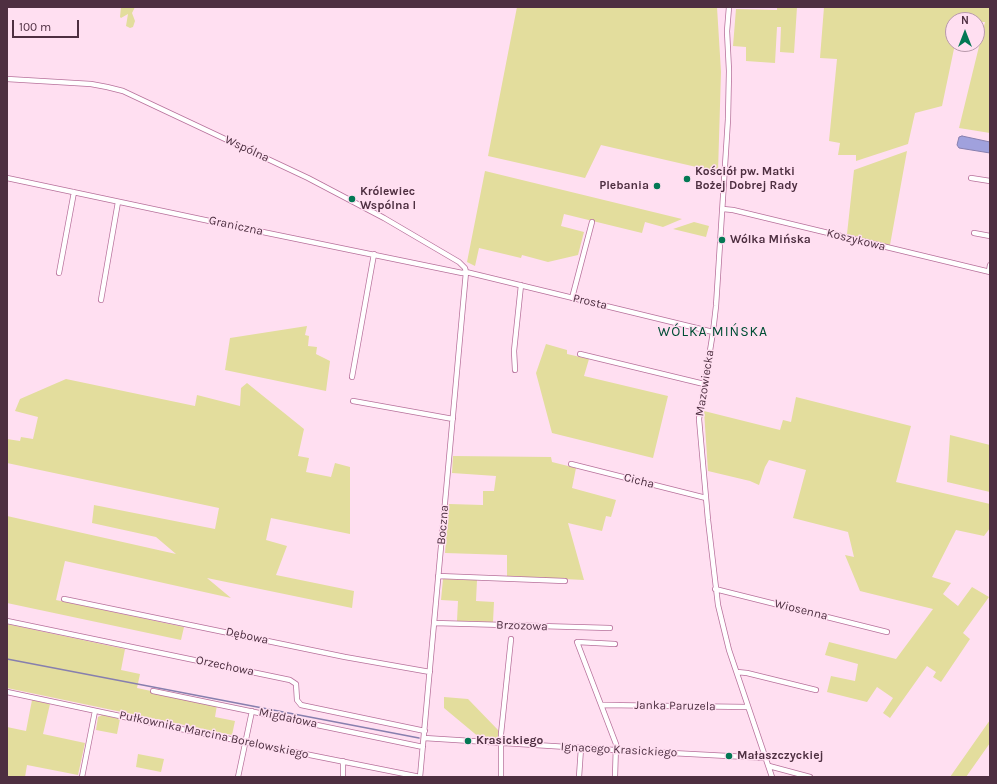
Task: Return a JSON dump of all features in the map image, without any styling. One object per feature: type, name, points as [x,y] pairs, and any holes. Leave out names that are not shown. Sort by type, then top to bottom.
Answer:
[{"type":"street","name":"Mazowiecka","points":[[729,7],[727,40],[729,94],[723,209],[713,332],[699,419],[715,589],[718,605],[729,650],[772,777]]},
{"type":"street","name":"Wspólna","points":[[7,79],[90,84],[123,92],[315,182],[384,218],[459,262],[465,268],[466,272]]},
{"type":"street","name":"Graniczna","points":[[7,178],[462,273],[466,272]]},
{"type":"street","points":[[971,178],[990,182]]},
{"type":"street","points":[[59,273],[74,192]]},
{"type":"street","points":[[101,300],[118,202]]},
{"type":"street","name":"Koszykowa","points":[[723,209],[733,210],[989,272]]},
{"type":"street","points":[[572,298],[592,222]]},
{"type":"street","points":[[974,233],[990,236]]},
{"type":"street","points":[[352,377],[374,254]]},
{"type":"street","points":[[989,272],[990,264]]},
{"type":"street","name":"Prosta","points":[[466,272],[713,332]]},
{"type":"street","name":"Boczna","points":[[420,777],[466,272]]},
{"type":"street","points":[[515,370],[514,351],[521,285]]},
{"type":"street","points":[[580,354],[704,384]]},
{"type":"street","points":[[352,401],[453,419]]},
{"type":"street","name":"Cicha","points":[[571,464],[706,498]]},
{"type":"street","points":[[438,576],[565,581]]},
{"type":"street","name":"Wiosenna","points":[[715,589],[887,632]]},
{"type":"street","name":"Dębowa","points":[[64,599],[345,657],[430,672]]},
{"type":"street","name":"Orzechowa","points":[[7,621],[290,680],[296,684],[297,700],[301,705],[425,731]]},
{"type":"street","name":"Brzozowa","points":[[434,623],[610,628]]},
{"type":"street","points":[[501,777],[501,743],[511,638]]},
{"type":"street","points":[[615,644],[577,642],[603,705],[616,744],[615,777]]},
{"type":"street","points":[[737,672],[747,673],[816,690]]},
{"type":"street","name":"Migdałowa","points":[[153,691],[423,746]]},
{"type":"street","name":"Pułkownika Marcina Borelowskiego","points":[[7,692],[246,741],[296,753],[420,777]]},
{"type":"street","name":"Janka Paruzela","points":[[603,705],[748,707]]},
{"type":"street","points":[[82,777],[95,711]]},
{"type":"street","points":[[238,777],[252,711]]},
{"type":"street","name":"Ignacego Krasickiego","points":[[424,738],[766,758]]},
{"type":"street","points":[[579,777],[581,748]]},
{"type":"street","points":[[343,761],[343,777]]},
{"type":"street","points":[[769,766],[810,777]]},
{"type":"shaded area","points":[[121,7],[135,7],[132,13],[135,21],[133,27],[130,28],[126,26],[128,14],[121,18],[120,17]]},
{"type":"shaded area","points":[[517,7],[717,7],[721,72],[718,172],[601,145],[585,178],[488,156]]},
{"type":"shaded area","points":[[777,7],[797,7],[794,53],[780,52],[781,27],[777,27],[775,63],[746,61],[746,47],[733,46],[736,9],[777,10]]},
{"type":"shaded area","points":[[824,7],[990,7],[990,133],[959,128],[978,52],[985,52],[985,12],[945,12],[945,52],[953,52],[942,106],[915,113],[908,144],[856,161],[856,155],[838,155],[840,143],[829,141],[837,59],[820,58]]},
{"type":"shaded area","points":[[907,151],[890,245],[847,234],[854,170]]},
{"type":"shaded area","points":[[485,171],[682,219],[663,227],[645,222],[642,233],[564,214],[561,226],[584,232],[578,255],[548,262],[522,255],[521,258],[479,248],[475,266],[467,262]]},
{"type":"shaded area","points":[[694,222],[709,226],[706,237],[673,229]]},
{"type":"shaded area","points":[[307,326],[305,335],[309,336],[308,346],[317,347],[316,354],[330,361],[326,391],[225,370],[230,338]]},
{"type":"shaded area","points":[[546,344],[567,350],[567,354],[589,359],[584,376],[668,396],[653,458],[552,433],[536,373]]},
{"type":"shaded area","points":[[66,379],[195,406],[197,395],[240,406],[241,388],[247,383],[304,429],[298,456],[309,458],[306,472],[331,477],[335,463],[350,467],[350,534],[271,518],[266,540],[287,546],[276,575],[354,591],[352,608],[207,578],[231,598],[65,561],[56,600],[184,627],[181,640],[7,603],[7,516],[176,554],[156,537],[92,523],[94,505],[215,529],[219,508],[7,463],[7,439],[20,441],[21,437],[33,439],[38,417],[15,411],[20,399]]},
{"type":"shaded area","points":[[796,397],[911,426],[896,482],[990,504],[990,528],[984,536],[956,530],[932,577],[951,583],[943,594],[958,606],[972,587],[989,597],[963,633],[970,639],[941,682],[933,677],[936,672],[927,666],[890,718],[883,713],[893,698],[877,687],[867,702],[827,692],[831,676],[855,681],[858,664],[825,655],[829,642],[896,659],[933,609],[860,591],[845,555],[854,557],[848,532],[793,518],[806,470],[769,460],[759,485],[750,481],[708,471],[704,411],[780,430],[783,420],[791,422]]},
{"type":"shaded area","points":[[950,435],[990,445],[990,492],[947,482]]},
{"type":"shaded area","points":[[453,456],[551,457],[552,462],[576,468],[572,488],[616,500],[611,517],[606,516],[602,531],[568,523],[584,580],[507,576],[507,555],[445,553],[449,504],[483,505],[483,491],[494,491],[496,476],[452,473]]},
{"type":"shaded area","points":[[443,579],[477,580],[476,601],[494,602],[493,622],[457,621],[458,601],[441,600]]},
{"type":"shaded area","points":[[7,624],[125,649],[121,670],[140,674],[137,688],[217,705],[215,717],[235,721],[232,735],[7,688]]},
{"type":"shaded area","points":[[444,697],[468,699],[499,731],[498,737],[496,739],[480,738],[444,708]]},
{"type":"shaded area","points":[[32,700],[50,704],[43,734],[85,743],[78,775],[27,765],[25,777],[7,777],[7,727],[26,731]]},
{"type":"shaded area","points":[[102,715],[120,719],[117,734],[96,730],[98,717]]},
{"type":"shaded area","points":[[990,720],[990,743],[966,777],[950,777]]},
{"type":"shaded area","points":[[138,754],[164,759],[161,772],[136,767]]},
{"type":"water","points":[[962,136],[990,142],[990,153],[959,148],[957,145],[959,137]]},
{"type":"waterway","points":[[7,659],[419,738]]},
{"type":"place","name":"Kościół pw. Matki Bożej Dobrej Rady","points":[[687,179]]},
{"type":"place","name":"Plebania","points":[[657,186]]},
{"type":"place","name":"Królewiec Wspólna I","points":[[352,199]]},
{"type":"place","name":"Wólka Mińska","points":[[722,240]]},
{"type":"place","name":"Krasickiego","points":[[468,741]]},
{"type":"place","name":"Małaszczyckiej","points":[[729,756]]},
{"type":"district","name":"WÓLKA MIŃSKA","points":[[713,332]]}]
